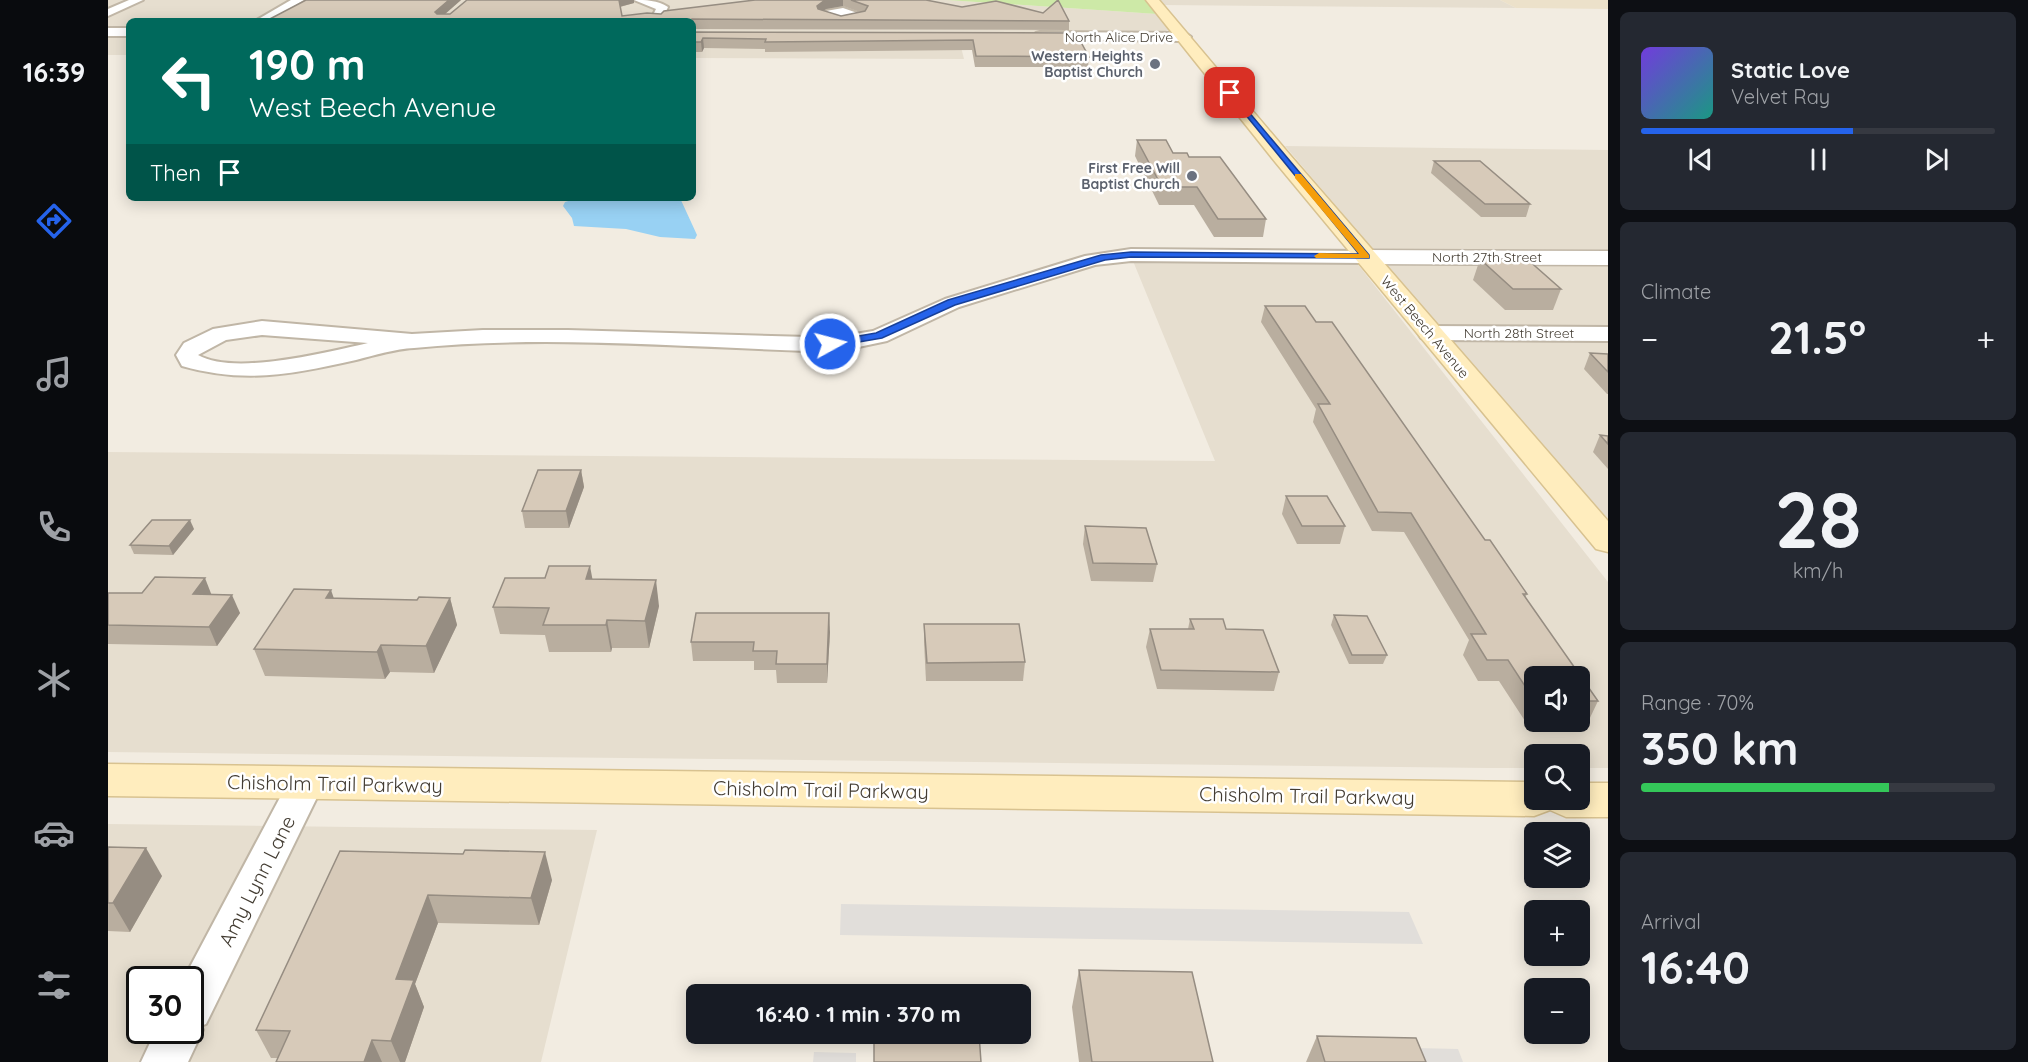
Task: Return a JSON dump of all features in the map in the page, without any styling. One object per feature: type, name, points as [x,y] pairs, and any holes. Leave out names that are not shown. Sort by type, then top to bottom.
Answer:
[{"type":"main road","name":"West Beech Avenue","points":[[1152,0],[1429,333],[1606,538]]},
{"type":"main road","name":"Chisholm Trail Parkway","points":[[108,780],[1524,799]]},
{"type":"main road","points":[[1590,800],[1608,800]]},
{"type":"street","points":[[108,13],[138,0]]},
{"type":"street","points":[[266,18],[299,0]]},
{"type":"street","points":[[639,0],[662,7],[657,18]]},
{"type":"street","points":[[840,35],[841,20]]},
{"type":"street","points":[[108,32],[126,32]]},
{"type":"street","name":"North Alice Drive","points":[[1031,36],[1185,37]]},
{"type":"street","points":[[412,341],[262,328],[221,334],[198,344],[187,355],[190,361],[202,366],[241,370],[288,365],[412,341],[483,337],[830,344],[879,336],[952,303],[1104,257],[1131,255],[1366,256]]},
{"type":"street","name":"North 27th Street","points":[[1366,256],[1608,258]]},
{"type":"street","name":"North 28th Street","points":[[1429,333],[1608,334]]},
{"type":"street","name":"Amy Lynn Lane","points":[[204,983],[306,783]]},
{"type":"street","points":[[164,1062],[173,1044]]},
{"type":"shaded area","points":[[108,0],[947,0],[1157,14],[1169,29],[1161,34],[958,35],[964,59],[696,58],[696,18],[126,18],[126,55],[108,55]]},
{"type":"shaded area","points":[[1157,0],[1500,0],[1516,8],[1163,5]]},
{"type":"shaded area","points":[[1500,0],[1608,0],[1608,9],[1516,8]]},
{"type":"shaded area","points":[[1285,146],[1608,150],[1608,519],[1417,301]]},
{"type":"shaded area","points":[[1133,261],[1356,262],[1608,582],[1608,768],[1590,768],[1590,744],[1524,744],[1524,768],[108,752],[108,452],[1215,461]]},
{"type":"shaded area","points":[[108,824],[597,830],[541,1062],[108,1062]]},
{"type":"shaded area","points":[[841,904],[1409,912],[1423,944],[840,935]]},
{"type":"shaded area","points":[[1416,1048],[1458,1049],[1463,1062],[1421,1062]]},
{"type":"shaded area","points":[[814,1052],[856,1053],[856,1062],[813,1062]]},
{"type":"green space","points":[[947,0],[1146,0],[1157,14]]},
{"type":"water","points":[[681,201],[697,235],[695,239],[660,237],[626,229],[574,226],[572,218],[563,206],[565,202]]},
{"type":"building","points":[[306,0],[449,0],[435,12],[450,14],[467,0],[619,0],[622,16],[661,14],[664,11],[755,0],[825,0],[817,6],[818,9],[841,16],[865,11],[868,6],[851,0],[926,0],[962,7],[996,1],[1043,13],[1058,0],[1069,21],[696,18],[272,18]]},
{"type":"building","points":[[696,32],[1076,33],[1089,57],[976,56],[973,40],[765,42],[766,39],[703,38],[701,42],[696,42]]},
{"type":"building","points":[[1137,140],[1166,140],[1173,153],[1187,153],[1189,157],[1220,157],[1266,219],[1218,219],[1197,187],[1162,187]]},
{"type":"building","points":[[1434,161],[1480,161],[1530,204],[1485,204]]},
{"type":"building","points":[[1480,259],[1527,259],[1561,289],[1513,289]]},
{"type":"building","points":[[1265,306],[1305,306],[1316,322],[1332,322],[1485,540],[1490,540],[1527,594],[1523,594],[1573,666],[1524,666],[1524,685],[1508,660],[1487,660],[1471,634],[1486,634],[1411,513],[1378,512],[1318,404],[1330,404]]},
{"type":"building","points":[[1590,353],[1608,354],[1608,372]]},
{"type":"building","points":[[1600,435],[1608,436],[1608,444]]},
{"type":"building","points":[[538,470],[581,470],[566,511],[522,511]]},
{"type":"building","points":[[1286,496],[1327,496],[1345,526],[1302,526]]},
{"type":"building","points":[[152,520],[190,520],[169,546],[130,545]]},
{"type":"building","points":[[1085,526],[1146,528],[1157,564],[1093,563]]},
{"type":"building","points":[[549,566],[590,566],[586,579],[656,580],[645,621],[607,620],[606,625],[543,625],[549,608],[493,607],[505,578],[545,578]]},
{"type":"building","points":[[155,577],[205,578],[193,594],[232,595],[209,627],[108,625],[108,593],[142,593]]},
{"type":"building","points":[[294,589],[331,590],[326,598],[417,600],[419,597],[450,598],[426,646],[381,645],[377,652],[254,649]]},
{"type":"building","points":[[696,613],[829,613],[827,664],[776,664],[777,651],[753,651],[754,642],[691,642]]},
{"type":"building","points":[[1334,615],[1367,616],[1387,655],[1352,655]]},
{"type":"building","points":[[1190,619],[1223,619],[1226,629],[1263,630],[1279,672],[1161,670],[1150,629],[1194,629]]},
{"type":"building","points":[[924,624],[1019,624],[1025,662],[927,663]]},
{"type":"building","points":[[1590,690],[1598,701],[1590,701]]},
{"type":"building","points":[[108,847],[146,848],[113,903],[108,903]]},
{"type":"building","points":[[465,850],[545,852],[531,898],[428,895],[396,979],[414,980],[391,1041],[372,1040],[364,1062],[276,1062],[290,1031],[256,1030],[340,851],[463,854]]},
{"type":"building","points":[[1079,970],[1192,972],[1213,1062],[1092,1062]]},
{"type":"building","points":[[1317,1036],[1416,1038],[1426,1062],[1325,1062]]},
{"type":"building","points":[[874,1044],[980,1044],[981,1062],[874,1062]]},
{"type":"slow traffic","points":[[1298,176],[1366,256],[1319,256]]},
{"type":"place","name":"Western Heights Baptist Church","points":[[1155,64]]},
{"type":"place","name":"First Free Will Baptist Church","points":[[1192,176]]},
{"type":"route","points":[[830,344],[879,336],[952,303],[1115,255],[1366,256],[1230,93]]}]
